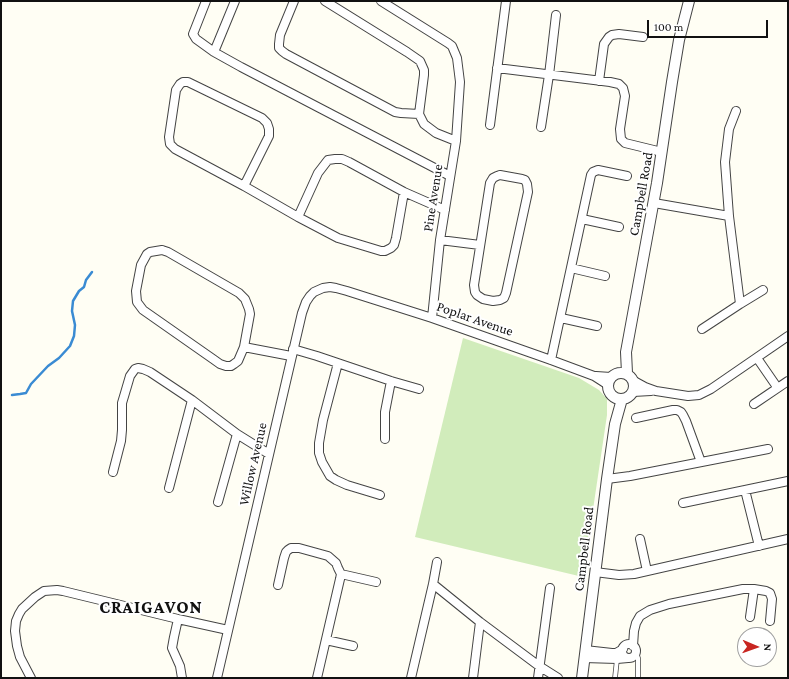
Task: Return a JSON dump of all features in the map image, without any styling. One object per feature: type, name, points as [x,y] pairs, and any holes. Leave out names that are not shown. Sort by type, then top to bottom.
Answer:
[{"type":"street","points":[[206,1],[193,34],[196,39],[214,52],[241,68],[450,176]]},
{"type":"street","points":[[214,52],[235,1]]},
{"type":"street","points":[[294,1],[280,35],[279,48],[286,54],[394,112],[419,114]]},
{"type":"street","points":[[325,1],[408,52],[420,61],[424,75],[419,114],[424,124],[436,133],[456,141]]},
{"type":"street","name":"Pine Avenue","points":[[381,1],[452,46],[457,58],[460,82],[456,141],[444,210],[432,318]]},
{"type":"street","points":[[490,125],[506,1]]},
{"type":"street","name":"Campbell Road","points":[[616,377],[626,352],[654,203],[679,40],[689,1]]},
{"type":"street","points":[[541,127],[556,15]]},
{"type":"street","points":[[599,81],[604,44],[608,37],[619,34],[643,37]]},
{"type":"street","points":[[497,68],[616,83],[621,86],[624,91],[620,130],[620,135],[623,141],[641,148],[662,152]]},
{"type":"street","points":[[244,186],[269,136],[267,123],[262,118],[195,85],[188,82],[183,82],[176,90],[169,137],[170,144],[176,149],[338,238],[381,252],[392,248],[396,238],[404,192]]},
{"type":"street","points":[[736,111],[729,129],[725,162],[729,216],[740,304]]},
{"type":"street","points":[[298,217],[318,173],[328,160],[335,159],[342,159],[349,162],[404,192],[444,210]]},
{"type":"street","points":[[551,360],[592,172],[598,170],[627,176]]},
{"type":"street","points":[[500,175],[505,175],[525,180],[527,184],[527,197],[506,293],[504,298],[500,300],[493,301],[482,299],[475,292],[474,277],[480,245],[490,184],[493,178],[500,175]]},
{"type":"street","points":[[654,203],[729,216]]},
{"type":"street","points":[[582,218],[619,227]]},
{"type":"street","points":[[440,240],[480,245]]},
{"type":"street","points":[[156,250],[168,252],[243,296],[248,304],[250,314],[244,347],[238,361],[234,364],[230,366],[220,364],[143,310],[137,302],[136,291],[141,265],[147,254],[156,250]]},
{"type":"street","points":[[571,268],[605,276]]},
{"type":"street","name":"Willow Avenue","points":[[217,678],[302,313],[306,302],[314,292],[323,288],[347,290]]},
{"type":"street","name":"Poplar Avenue","points":[[347,290],[432,318],[594,376],[616,377]]},
{"type":"street","points":[[702,330],[763,290]]},
{"type":"street","points":[[561,318],[597,326]]},
{"type":"street","points":[[634,381],[635,385],[633,392],[629,397],[619,398],[610,392],[616,377],[630,375],[634,381],[656,391],[688,396],[698,395],[711,389],[788,336]]},
{"type":"street","points":[[244,347],[292,353],[338,363],[419,389]]},
{"type":"street","points":[[757,358],[777,387]]},
{"type":"street","points":[[338,363],[327,403],[319,443],[319,453],[330,476],[347,485],[380,495]]},
{"type":"street","points":[[113,472],[121,441],[122,403],[130,376],[135,369],[143,369],[150,372],[192,400],[237,434],[269,454]]},
{"type":"street","points":[[754,404],[788,380]]},
{"type":"street","points":[[385,439],[385,412],[391,381]]},
{"type":"street","points":[[633,392],[656,391]]},
{"type":"street","name":"Campbell Road","points":[[582,678],[607,479],[619,398]]},
{"type":"street","points":[[169,488],[192,400]]},
{"type":"street","points":[[636,418],[673,410],[680,412],[686,421],[701,462]]},
{"type":"street","points":[[218,502],[237,434]]},
{"type":"street","points":[[607,479],[630,476],[768,449]]},
{"type":"street","points":[[683,504],[788,481]]},
{"type":"street","points":[[745,490],[759,546]]},
{"type":"street","points":[[640,538],[647,571]]},
{"type":"street","points":[[595,572],[619,575],[634,574],[788,539]]},
{"type":"street","points":[[278,585],[286,552],[293,548],[299,548],[331,558],[336,563],[340,574],[340,579],[317,678]]},
{"type":"street","points":[[411,678],[437,562]]},
{"type":"street","points":[[340,574],[376,582]]},
{"type":"street","points":[[433,584],[480,622],[539,666],[558,678]]},
{"type":"street","points":[[538,678],[550,588]]},
{"type":"street","points":[[585,654],[617,659],[628,658],[624,654],[630,648],[636,623],[640,616],[657,607],[743,589],[754,589],[770,593],[772,599],[770,621]]},
{"type":"street","points":[[750,617],[754,589]]},
{"type":"street","points":[[32,678],[20,657],[15,631],[16,621],[18,614],[22,609],[44,591],[63,591],[178,620],[228,630]]},
{"type":"street","points":[[178,620],[172,648],[180,666],[182,678]]},
{"type":"street","points":[[473,678],[480,622]]},
{"type":"street","points":[[326,640],[352,646]]},
{"type":"street","points":[[585,654],[612,653],[630,648]]},
{"type":"lane","points":[[630,648],[638,658],[638,678]]},
{"type":"lane","points":[[614,678],[617,659]]},
{"type":"green space","points":[[463,338],[579,378],[599,390],[607,399],[607,415],[583,577],[415,537]]},
{"type":"waterway","points":[[12,395],[26,393],[31,384],[70,346],[74,336],[75,325],[72,311],[73,301],[79,291],[84,287],[86,280],[92,272]]},
{"type":"district","name":"CRAIGAVON","points":[[151,607]]}]
